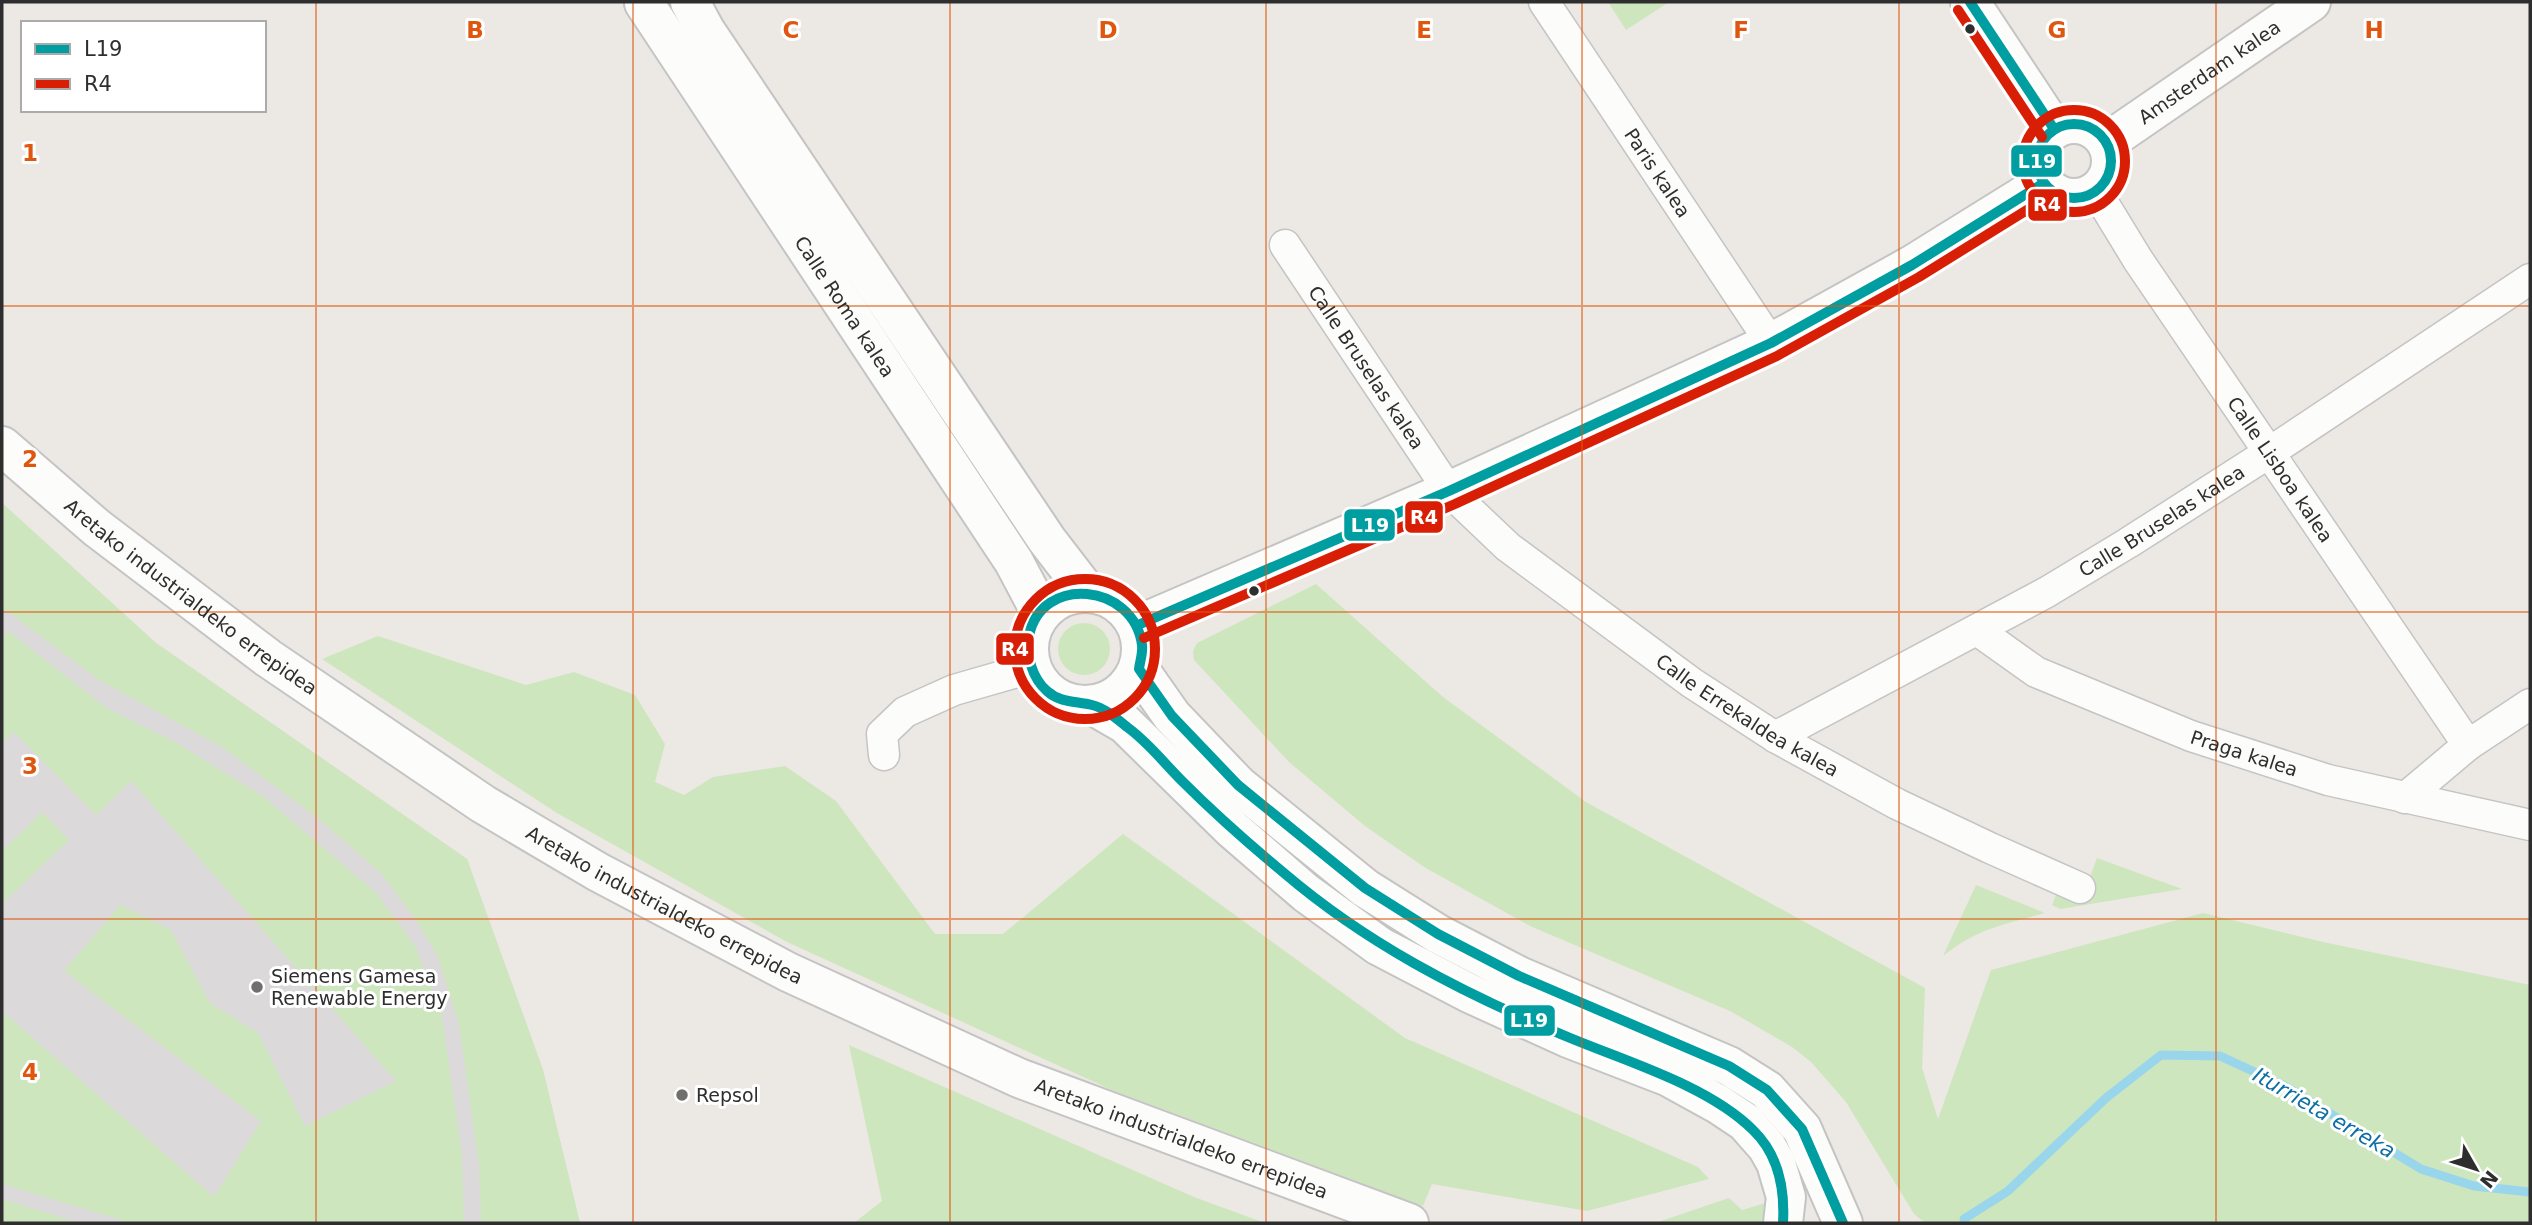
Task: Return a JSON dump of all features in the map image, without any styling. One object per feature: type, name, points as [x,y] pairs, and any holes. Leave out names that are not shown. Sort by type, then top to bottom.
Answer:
[{"type":"street","name":"Calle Roma kalea","points":[[636,2],[1014,562],[1041,613]]},
{"type":"street","name":"Calle Roma kalea","points":[[690,2],[705,30],[1047,540],[1087,592]]},
{"type":"street","name":"Paris kalea","points":[[1544,2],[1771,343]]},
{"type":"street","points":[[1970,2],[2054,129]]},
{"type":"street","name":"Amsterdam kalea","points":[[2107,142],[2311,2]]},
{"type":"street","points":[[2068,123],[2084,124],[2097,130],[2107,142],[2112,155],[2111,169],[2106,181],[2096,191],[2083,197],[2068,198],[2054,193],[2044,183],[2037,169],[2037,154],[2043,140],[2054,129],[2068,123]]},
{"type":"street","points":[[1138,625],[1449,491],[1771,343],[1912,265],[2044,183]]},
{"type":"street","name":"Calle Lisboa kalea","points":[[2096,191],[2138,260],[2468,745]]},
{"type":"street","name":"Calle Bruselas kalea","points":[[1285,245],[1449,491]]},
{"type":"street","name":"Calle Bruselas kalea","points":[[1775,737],[2047,592],[2128,543],[2530,279]]},
{"type":"street","name":"Aretako industrialdeko errepidea","points":[[2,446],[97,528],[268,658],[483,804],[598,872],[788,972],[1019,1078],[1409,1223]]},
{"type":"street","name":"Aretako industrialdeko errepidea","points":[[2,470],[86,542],[258,675],[514,847],[823,1011],[1009,1096],[1355,1223]]},
{"type":"street","name":"Calle Errekaldea kalea","points":[[1449,491],[1508,547],[1587,607],[1692,683],[1775,737],[1897,804],[2080,888]]},
{"type":"street","points":[[1094,706],[1122,694],[1139,669],[1143,647],[1138,625],[1125,608],[1108,596],[1087,592],[1062,597],[1041,613],[1031,630],[1028,649],[1031,668],[1045,690],[1068,704],[1094,706],[1125,724],[1232,829],[1306,893],[1379,946],[1469,993],[1568,1038],[1668,1077],[1745,1122],[1767,1147],[1779,1169],[1786,1197],[1783,1223]]},
{"type":"street","name":"Praga kalea","points":[[1977,630],[2036,672],[2149,720],[2328,780],[2530,825]]},
{"type":"street","points":[[884,755],[882,734],[905,712],[954,690],[1031,668]]},
{"type":"street","points":[[1139,669],[1172,716],[1238,785],[1365,888],[1438,934],[1508,970],[1729,1066],[1767,1090],[1802,1129],[1843,1223]]},
{"type":"street","points":[[2405,798],[2468,745],[2530,704]]},
{"type":"shaded area","points":[[2,503],[156,643],[467,859],[543,1070],[580,1223],[2,1223]]},
{"type":"green space","points":[[1608,2],[1669,2],[1626,30]]},
{"type":"green space","points":[[2,503],[156,643],[467,859],[543,1070],[580,1223],[481,1223],[479,1165],[459,1024],[437,954],[416,920],[381,873],[319,819],[222,747],[99,680],[7,611],[2,615]]},
{"type":"green space","points":[[1316,584],[1443,697],[1586,802],[1925,988],[1922,1068],[1938,1119],[1991,970],[2203,913],[2323,942],[2530,985],[2530,1223],[1925,1223],[1914,1214],[1846,1102],[1811,1062],[1792,1047],[1730,1011],[1530,926],[1424,867],[1365,826],[1289,762],[1194,660],[1193,651],[1197,643]]},
{"type":"green space","points":[[1084,623],[1094,625],[1102,631],[1108,639],[1108,659],[1102,667],[1094,673],[1084,675],[1074,673],[1066,667],[1060,659],[1058,649],[1060,639],[1066,631],[1074,625]]},
{"type":"green space","points":[[8,631],[108,709],[177,743],[264,797],[376,893],[415,946],[442,1016],[462,1156],[464,1223],[131,1223],[2,1184],[2,1011],[214,1197],[261,1121],[64,971],[120,905],[171,930],[210,1003],[258,1033],[305,1126],[396,1081],[131,781],[96,815],[14,732],[2,743],[2,637]]},
{"type":"green space","points":[[378,636],[526,685],[574,672],[635,695],[665,744],[655,782],[684,795],[713,777],[785,766],[836,801],[935,934],[1003,934],[1123,834],[1405,1038],[1698,1167],[1709,1179],[1587,1211],[1432,1184],[1423,1206],[1112,1090],[787,942],[557,813],[322,659]]},
{"type":"green space","points":[[42,812],[69,840],[2,904],[2,851]]},
{"type":"green space","points":[[2097,858],[2182,889],[2060,909],[2052,905],[2058,890],[2082,898]]},
{"type":"green space","points":[[1976,885],[2045,913],[1979,933],[1943,956]]},
{"type":"green space","points":[[849,1045],[1194,1197],[1265,1223],[854,1223],[882,1201]]},
{"type":"green space","points":[[1729,1198],[1742,1210],[1769,1202],[1761,1223],[1655,1223]]},
{"type":"green space","points":[[2,1199],[79,1223],[2,1223]]},
{"type":"waterway","name":"Iturrieta erreka","points":[[1964,1219],[2008,1191],[2106,1098],[2161,1055],[2220,1056],[2285,1086],[2421,1169],[2474,1186],[2530,1192]]},
{"type":"transit line","name":"L19","points":[[1970,2],[2054,129]]},
{"type":"transit line","name":"R4","points":[[1958,10],[2042,137]]},
{"type":"transit line","name":"R4","points":[[2074,110],[2094,114],[2110,125],[2121,141],[2125,161],[2121,181],[2110,197],[2094,208],[2074,212],[2054,208],[2038,197],[2027,181],[2023,161],[2027,141],[2038,125],[2054,114],[2074,110]]},
{"type":"transit line","name":"L19","points":[[2067,124],[2081,124],[2095,130],[2105,140],[2111,161],[2105,182],[2095,192],[2081,198],[2067,198],[2053,192],[2043,182],[2037,168],[2037,154],[2043,140],[2053,130],[2067,124]]},
{"type":"transit line","name":"L19","points":[[1138,625],[1449,491],[1771,343],[1912,265],[2044,183]]},
{"type":"transit line","name":"R4","points":[[1144,638],[1455,504],[1777,356],[1919,277],[2051,195]]},
{"type":"transit line","name":"R4","points":[[1085,579],[1112,584],[1135,599],[1150,622],[1155,649],[1150,676],[1135,699],[1112,714],[1085,719],[1058,714],[1035,699],[1020,676],[1015,649],[1020,622],[1035,599],[1058,584],[1085,579]]},
{"type":"transit line","name":"L19","points":[[1783,1223],[1783,1197],[1774,1161],[1762,1140],[1734,1113],[1660,1073],[1484,1000],[1414,963],[1347,922],[1245,840],[1194,793],[1142,739],[1115,717],[1097,706],[1063,700],[1047,691],[1037,680],[1029,659],[1029,636],[1037,616],[1051,603],[1068,595],[1087,594],[1106,599],[1123,609],[1135,624],[1142,645],[1139,669],[1172,716],[1238,785],[1365,888],[1438,934],[1519,976],[1729,1066],[1767,1090],[1802,1129],[1843,1223]]},
{"type":"place","name":"Siemens Gamesa Renewable Energy","points":[[257,987]]},
{"type":"place","name":"Repsol","points":[[682,1095]]}]
